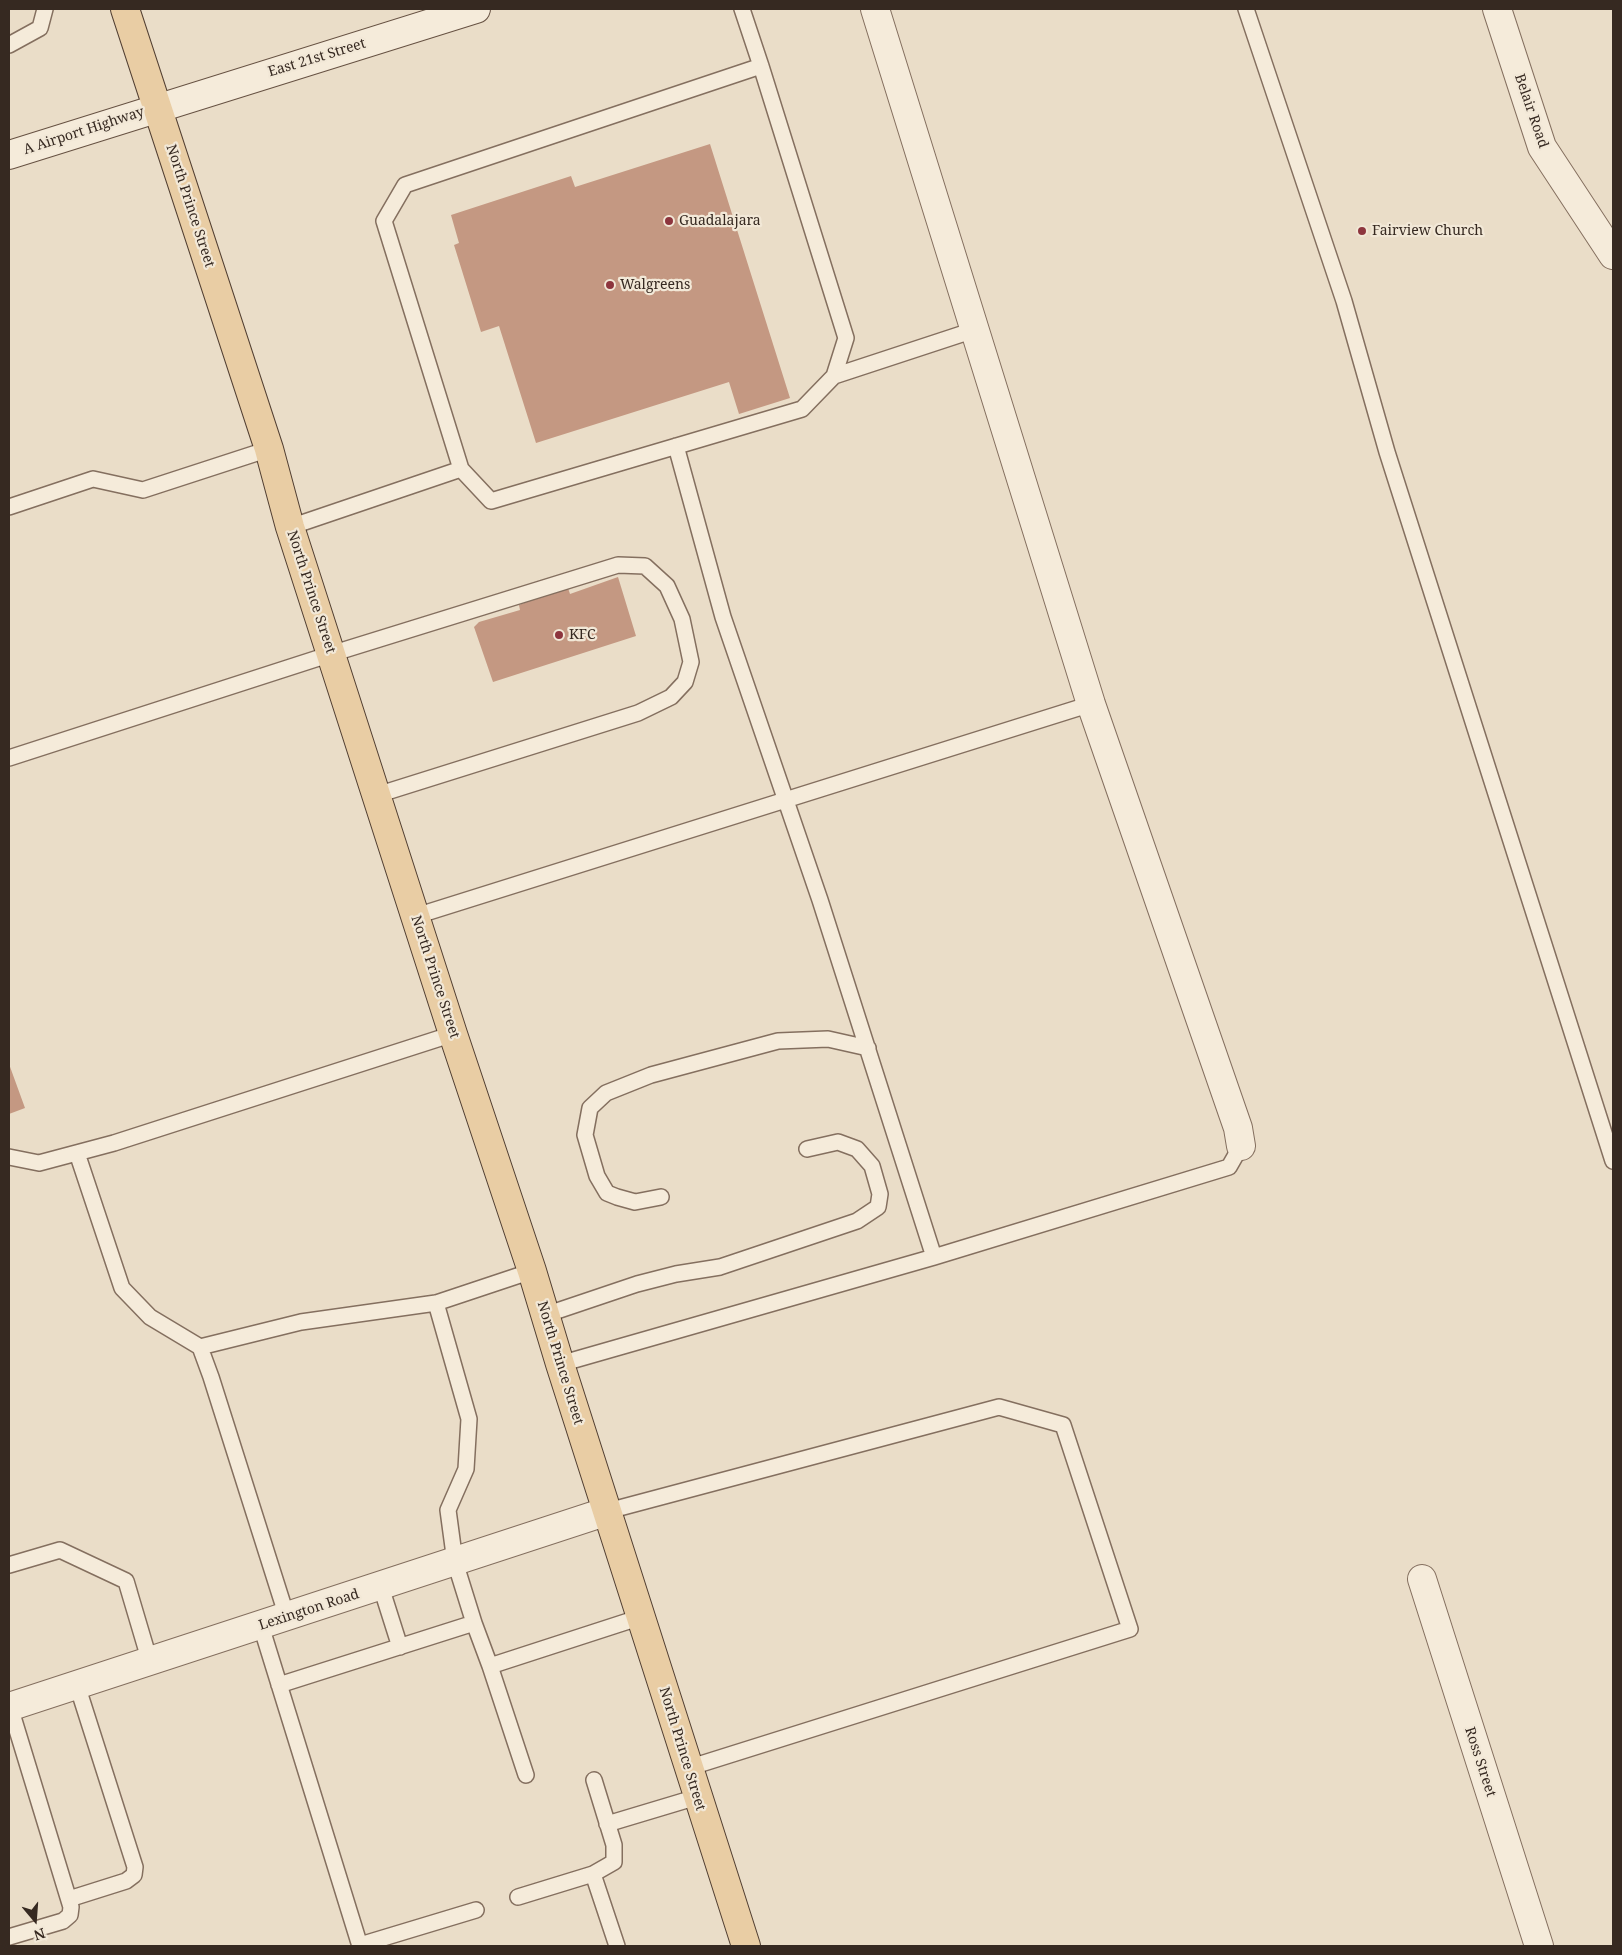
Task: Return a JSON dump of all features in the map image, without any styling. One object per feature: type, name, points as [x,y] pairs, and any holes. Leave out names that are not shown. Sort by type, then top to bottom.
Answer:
[{"type":"main road","name":"North Prince Street","points":[[125,9],[269,449],[290,527],[453,1034],[532,1271],[697,1797],[746,1946]]},
{"type":"street","name":"East 21st Street","points":[[158,107],[476,9]]},
{"type":"street","points":[[875,9],[1091,704],[1238,1128],[1241,1146]]},
{"type":"street","name":"Belair Road","points":[[1497,9],[1542,147],[1613,255]]},
{"type":"street","name":"A Airport Highway","points":[[9,155],[158,107]]},
{"type":"street","name":"Lexington Road","points":[[9,1707],[381,1587],[608,1511]]},
{"type":"street","name":"Ross Street","points":[[1422,1579],[1538,1946]]},
{"type":"lane","points":[[9,45],[40,28],[45,9]]},
{"type":"lane","points":[[742,9],[761,66],[846,338],[834,376],[802,409],[491,501],[461,469],[384,221],[406,185],[761,66]]},
{"type":"lane","points":[[1246,9],[1344,301],[1387,452],[1613,1161]]},
{"type":"lane","points":[[834,376],[974,330]]},
{"type":"lane","points":[[676,446],[723,617],[868,1048],[934,1257]]},
{"type":"lane","points":[[9,508],[93,479],[143,490],[269,449]]},
{"type":"lane","points":[[290,527],[461,469]]},
{"type":"lane","points":[[9,758],[331,654],[618,565],[645,566],[667,586],[682,619],[691,662],[685,682],[671,697],[638,713],[377,795]]},
{"type":"lane","points":[[416,916],[1091,704]]},
{"type":"lane","points":[[9,1157],[39,1163],[114,1143],[453,1034]]},
{"type":"lane","points":[[662,1197],[635,1202],[617,1198],[607,1193],[597,1176],[585,1135],[590,1108],[606,1093],[651,1075],[778,1041],[828,1039],[868,1048]]},
{"type":"lane","points":[[545,1315],[637,1284],[676,1274],[720,1267],[857,1221],[878,1207],[880,1194],[872,1166],[857,1149],[838,1142],[807,1149]]},
{"type":"lane","points":[[560,1364],[934,1257],[1229,1167],[1241,1146]]},
{"type":"lane","points":[[77,1153],[122,1288],[150,1317],[200,1348],[211,1377],[287,1617]]},
{"type":"lane","points":[[200,1348],[300,1322],[436,1303],[532,1271]]},
{"type":"lane","points":[[436,1303],[469,1419],[466,1469],[448,1510],[455,1562],[526,1776]]},
{"type":"lane","points":[[608,1511],[999,1407],[1063,1424],[1130,1629],[688,1768]]},
{"type":"lane","points":[[9,1566],[60,1550],[126,1581],[150,1662]]},
{"type":"lane","points":[[381,1587],[400,1647]]},
{"type":"lane","points":[[490,1666],[641,1617]]},
{"type":"lane","points":[[279,1686],[474,1623]]},
{"type":"lane","points":[[261,1626],[360,1946],[476,1910]]},
{"type":"lane","points":[[69,1899],[126,1881],[134,1875],[135,1867],[77,1685]]},
{"type":"lane","points":[[9,1707],[16,1754],[71,1907],[70,1916],[63,1921],[9,1937]]},
{"type":"lane","points":[[518,1897],[593,1874],[614,1862],[614,1845],[594,1780]]},
{"type":"lane","points":[[607,1824],[697,1797]]},
{"type":"lane","points":[[593,1874],[617,1946]]},
{"type":"building","name":"Walgreens","points":[[710,144],[790,398],[739,414],[729,382],[536,443],[499,326],[481,332],[454,245],[459,243],[451,215],[571,176],[575,187]]},
{"type":"building","points":[[618,577],[636,636],[493,682],[474,627],[479,622],[520,610],[519,605],[524,603],[523,600],[567,585],[570,594]]},
{"type":"building","points":[[9,1064],[25,1108],[9,1114]]},
{"type":"place","name":"Guadalajara","points":[[669,221]]},
{"type":"place","name":"Fairview Church","points":[[1362,231]]},
{"type":"place","name":"Walgreens","points":[[610,285]]},
{"type":"place","name":"KFC","points":[[559,635]]}]
